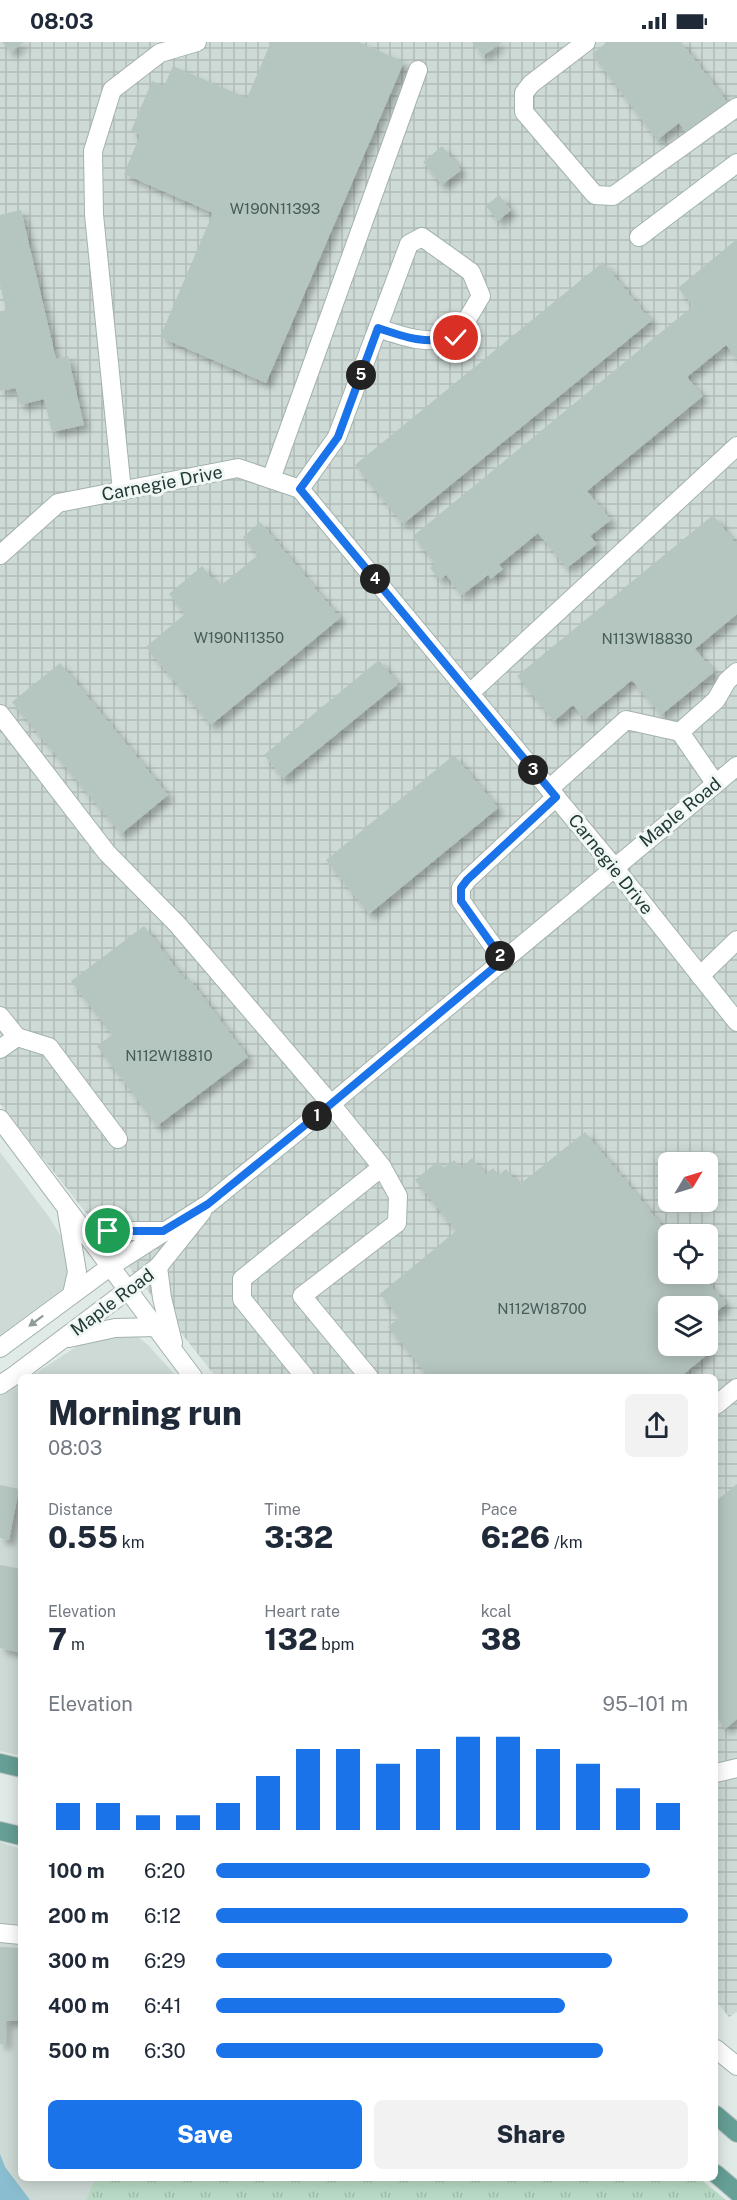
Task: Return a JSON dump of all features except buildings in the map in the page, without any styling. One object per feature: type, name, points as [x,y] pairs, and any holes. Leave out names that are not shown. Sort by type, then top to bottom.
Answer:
[{"type":"main road","points":[[0,1763],[18,1767]]},
{"type":"main road","points":[[0,1831],[18,1835]]},
{"type":"main road","points":[[718,2117],[737,2133]]},
{"type":"main road","points":[[718,2176],[737,2192]]},
{"type":"street","points":[[122,491],[95,226],[93,151],[112,90],[160,53],[197,42]]},
{"type":"street","points":[[586,42],[531,84],[524,93],[524,111],[596,195],[612,196],[737,107]]},
{"type":"street","points":[[271,479],[418,70]]},
{"type":"street","points":[[639,237],[737,163]]},
{"type":"street","points":[[300,489],[338,437],[378,328],[409,244],[422,237],[471,272],[481,296],[456,338],[442,341],[411,339],[378,328]]},
{"type":"street","points":[[470,693],[737,446]]},
{"type":"street","name":"Carnegie Drive","points":[[0,555],[58,503],[238,468],[300,489],[614,867],[737,1022]]},
{"type":"street","points":[[680,732],[716,700],[727,681],[737,672]]},
{"type":"street","points":[[0,714],[107,853],[177,924],[382,1167],[398,1196],[398,1223],[302,1296],[367,1374]]},
{"type":"street","points":[[503,960],[461,901],[461,888],[626,720],[680,732],[716,783]]},
{"type":"street","name":"Maple Road","points":[[0,1348],[111,1266],[208,1204],[737,766]]},
{"type":"street","points":[[700,976],[737,940]]},
{"type":"street","points":[[0,1016],[17,1037],[49,1047],[118,1139]]},
{"type":"street","points":[[0,1049],[17,1037]]},
{"type":"street","points":[[0,1119],[191,1374]]},
{"type":"street","points":[[303,1374],[242,1299],[242,1279],[382,1167]]},
{"type":"street","name":"Maple Road","points":[[0,1385],[158,1267],[208,1204]]},
{"type":"street","points":[[66,1208],[77,1272],[72,1294]]},
{"type":"street","points":[[80,1227],[108,1231],[163,1231]]},
{"type":"street","points":[[158,1267],[162,1298],[175,1353]]},
{"type":"street","points":[[62,1340],[115,1328],[155,1327]]},
{"type":"street","points":[[718,1404],[737,1388]]},
{"type":"street","points":[[718,1773],[737,1768]]},
{"type":"street","points":[[0,1933],[18,1935]]},
{"type":"street","points":[[718,2051],[737,2066]]},
{"type":"shaded area","points":[[0,42],[737,42],[737,2012],[729,2017],[718,2003],[718,1374],[214,1374],[0,1104]]},
{"type":"shaded area","points":[[0,1152],[49,1217],[63,1240],[69,1271],[66,1285],[61,1290],[0,1335]]},
{"type":"shaded area","points":[[123,1334],[138,1337],[174,1374],[35,1374],[79,1345],[107,1335]]},
{"type":"shaded area","points":[[18,1385],[18,1755],[0,1751],[0,1396]]},
{"type":"shaded area","points":[[0,1842],[18,1848],[18,2181],[94,2181],[86,2200],[0,2200]]},
{"type":"green space","points":[[94,2181],[703,2181],[726,2200],[86,2200]]},
{"type":"water","points":[[0,2154],[5,2167],[30,2200],[0,2200]]},
{"type":"route","points":[[108,1231],[163,1231],[208,1204],[503,960],[461,901],[461,888],[556,797],[300,489],[338,437],[378,328],[411,339],[442,341],[456,338]]}]
